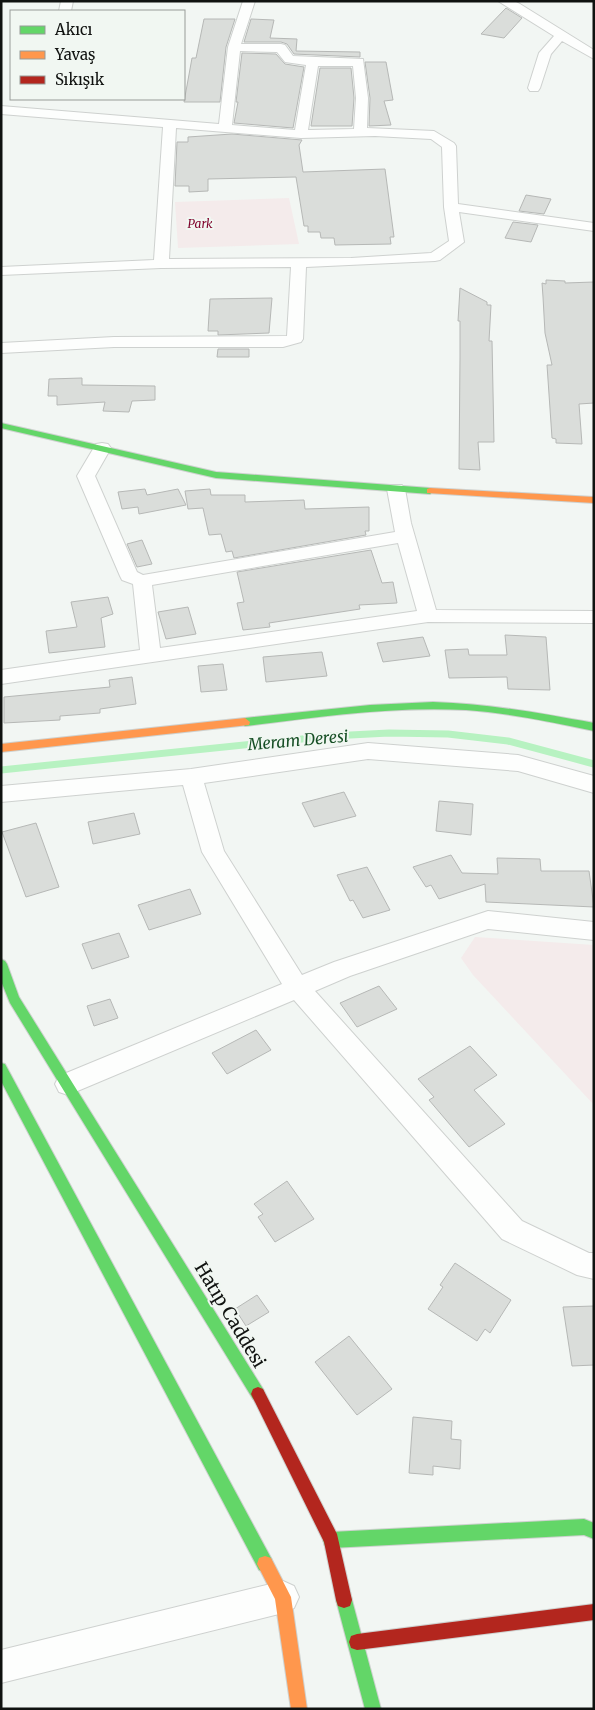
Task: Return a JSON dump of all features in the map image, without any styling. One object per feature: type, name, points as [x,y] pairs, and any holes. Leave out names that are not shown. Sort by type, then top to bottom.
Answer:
[{"type":"street","points":[[225,128],[234,47],[249,1]]},
{"type":"street","points":[[504,1],[520,8],[560,36],[594,55]]},
{"type":"street","points":[[534,88],[545,53],[560,36]]},
{"type":"street","points":[[234,47],[281,48],[289,59],[312,62],[359,62],[362,98],[360,133]]},
{"type":"street","points":[[301,134],[309,94],[312,62]]},
{"type":"street","points":[[1,110],[301,134],[434,135],[449,146],[451,207],[457,242],[435,258],[161,264],[1,271]]},
{"type":"street","points":[[161,264],[170,124]]},
{"type":"street","points":[[451,207],[594,227]]},
{"type":"street","points":[[1,348],[114,342],[283,342],[295,339],[299,262]]},
{"type":"street","points":[[1,425],[216,475],[396,489],[594,500]]},
{"type":"street","points":[[102,448],[86,476],[129,576],[142,581],[406,536]]},
{"type":"street","points":[[396,489],[406,536],[428,616]]},
{"type":"street","points":[[142,581],[151,656]]},
{"type":"street","points":[[1,677],[428,616],[543,615],[594,617]]},
{"type":"street","points":[[1,748],[369,709],[422,707],[496,709],[594,727]]},
{"type":"street","points":[[1,794],[191,777],[368,751],[518,764],[583,780],[594,786]]},
{"type":"street","points":[[191,777],[213,852],[297,987],[512,1230],[587,1266],[594,1266]]},
{"type":"street","points":[[68,1084],[342,969],[488,920],[594,931]]},
{"type":"street","name":"Hatıp Caddesi","points":[[1,964],[14,999],[265,1405],[331,1540],[342,1592],[374,1709]]},
{"type":"street","points":[[2,1070],[283,1597],[299,1709]]},
{"type":"street","points":[[331,1540],[584,1527],[594,1531]]},
{"type":"street","points":[[1,1667],[283,1597]]},
{"type":"street","points":[[357,1642],[594,1612]]},
{"type":"green space","name":"Park","points":[[289,198],[299,244],[178,248],[175,202]]},
{"type":"green space","points":[[475,937],[594,945],[594,1105],[473,975],[461,958]]},
{"type":"building","points":[[506,8],[522,18],[504,38],[481,34]]},
{"type":"building","points":[[204,19],[235,19],[226,47],[220,102],[184,102],[192,58],[196,58]]},
{"type":"building","points":[[251,19],[274,20],[270,38],[297,39],[296,51],[360,52],[360,57],[294,54],[287,44],[281,42],[244,42]]},
{"type":"building","points":[[242,53],[276,54],[285,64],[304,67],[293,128],[234,123],[238,102],[236,102]]},
{"type":"building","points":[[365,62],[386,62],[393,100],[384,101],[391,125],[369,126],[370,98]]},
{"type":"building","points":[[320,68],[351,68],[354,98],[352,126],[311,126]]},
{"type":"building","points":[[232,134],[302,140],[299,145],[303,172],[385,169],[394,237],[390,237],[391,244],[335,245],[334,238],[321,238],[320,232],[308,232],[308,226],[304,226],[296,177],[208,179],[208,191],[189,192],[189,186],[175,186],[177,142],[188,142],[188,137]]},
{"type":"building","points":[[526,195],[551,199],[544,214],[519,211]]},
{"type":"building","points":[[513,222],[538,225],[531,242],[505,238]]},
{"type":"building","points":[[546,280],[565,281],[565,283],[594,282],[594,403],[579,404],[582,444],[556,443],[556,439],[552,438],[547,365],[552,365],[545,333],[542,283],[546,284]]},
{"type":"building","points":[[460,288],[487,302],[487,305],[491,305],[489,341],[492,341],[494,442],[478,442],[480,470],[459,469],[460,321],[458,321]]},
{"type":"building","points":[[272,298],[269,333],[218,335],[218,331],[208,331],[210,299]]},
{"type":"building","points":[[218,349],[249,349],[249,357],[217,357]]},
{"type":"building","points":[[82,378],[82,385],[155,386],[155,400],[132,401],[129,412],[103,411],[105,402],[57,405],[57,396],[48,396],[49,379]]},
{"type":"building","points":[[145,489],[147,495],[178,489],[186,505],[139,514],[138,507],[122,509],[118,492]]},
{"type":"building","points":[[210,489],[211,495],[245,495],[245,502],[304,500],[305,509],[369,507],[369,531],[365,531],[366,535],[234,558],[232,551],[226,552],[221,534],[209,535],[203,508],[188,509],[185,491]]},
{"type":"building","points":[[142,540],[152,564],[137,567],[127,544]]},
{"type":"building","points":[[371,550],[382,583],[393,582],[397,603],[359,605],[360,609],[269,623],[270,627],[243,630],[237,603],[244,602],[237,572]]},
{"type":"building","points":[[108,597],[113,614],[101,618],[105,647],[49,653],[46,631],[77,627],[71,602]]},
{"type":"building","points":[[188,607],[196,634],[166,639],[158,612]]},
{"type":"building","points":[[505,635],[546,637],[550,690],[508,689],[507,677],[449,678],[445,650],[468,649],[469,655],[507,655]]},
{"type":"building","points":[[423,637],[430,656],[383,662],[377,643]]},
{"type":"building","points":[[322,652],[327,676],[266,682],[263,657]]},
{"type":"building","points":[[223,664],[227,690],[201,692],[198,666]]},
{"type":"building","points":[[132,677],[136,704],[100,709],[100,713],[60,716],[60,720],[4,723],[4,697],[110,687],[109,680]]},
{"type":"building","points":[[344,792],[356,816],[314,827],[302,803]]},
{"type":"building","points":[[439,801],[473,804],[471,835],[436,831]]},
{"type":"building","points":[[134,813],[140,834],[93,844],[88,822]]},
{"type":"building","points":[[36,823],[59,887],[26,897],[2,832]]},
{"type":"building","points":[[451,855],[462,873],[498,874],[497,858],[540,859],[541,871],[589,871],[594,907],[486,902],[485,884],[439,899],[431,885],[426,887],[413,867]]},
{"type":"building","points":[[367,867],[390,910],[363,918],[353,900],[350,901],[337,875]]},
{"type":"building","points":[[190,889],[201,914],[149,930],[138,905]]},
{"type":"building","points":[[119,933],[129,957],[92,969],[82,944]]},
{"type":"building","points":[[379,986],[397,1009],[357,1027],[340,1003]]},
{"type":"building","points":[[110,999],[118,1018],[94,1026],[87,1006]]},
{"type":"building","points":[[256,1030],[271,1050],[227,1074],[212,1053]]},
{"type":"building","points":[[470,1046],[497,1075],[474,1090],[505,1124],[469,1147],[429,1100],[434,1097],[418,1079]]},
{"type":"building","points":[[287,1181],[314,1219],[275,1242],[258,1217],[263,1214],[254,1204]]},
{"type":"building","points":[[455,1263],[511,1300],[490,1333],[485,1329],[477,1341],[428,1309],[443,1287],[440,1285]]},
{"type":"building","points":[[257,1295],[269,1312],[246,1326],[235,1309]]},
{"type":"building","points":[[594,1306],[594,1365],[572,1366],[563,1307]]},
{"type":"building","points":[[349,1336],[392,1389],[357,1415],[315,1362]]},
{"type":"building","points":[[413,1417],[452,1421],[451,1439],[461,1440],[460,1469],[433,1466],[433,1475],[409,1473]]},
{"type":"waterway","name":"Meram Deresi","points":[[1,770],[331,736],[389,733],[448,734],[508,741],[594,764]]},
{"type":"traffic: fast","points":[[1,425],[216,475],[430,491]]},
{"type":"traffic: fast","points":[[245,722],[370,709],[433,706],[496,709],[594,727]]},
{"type":"traffic: fast","points":[[1,964],[14,999],[258,1394]]},
{"type":"traffic: fast","points":[[1,1068],[265,1564]]},
{"type":"traffic: fast","points":[[331,1540],[584,1527],[594,1531]]},
{"type":"traffic: fast","points":[[344,1600],[373,1709]]},
{"type":"traffic: slow","points":[[430,491],[594,500]]},
{"type":"traffic: slow","points":[[1,748],[245,722]]},
{"type":"traffic: slow","points":[[265,1564],[283,1597],[299,1709]]},
{"type":"traffic: jam","points":[[258,1394],[331,1540],[344,1600]]},
{"type":"traffic: jam","points":[[357,1642],[594,1612]]}]
